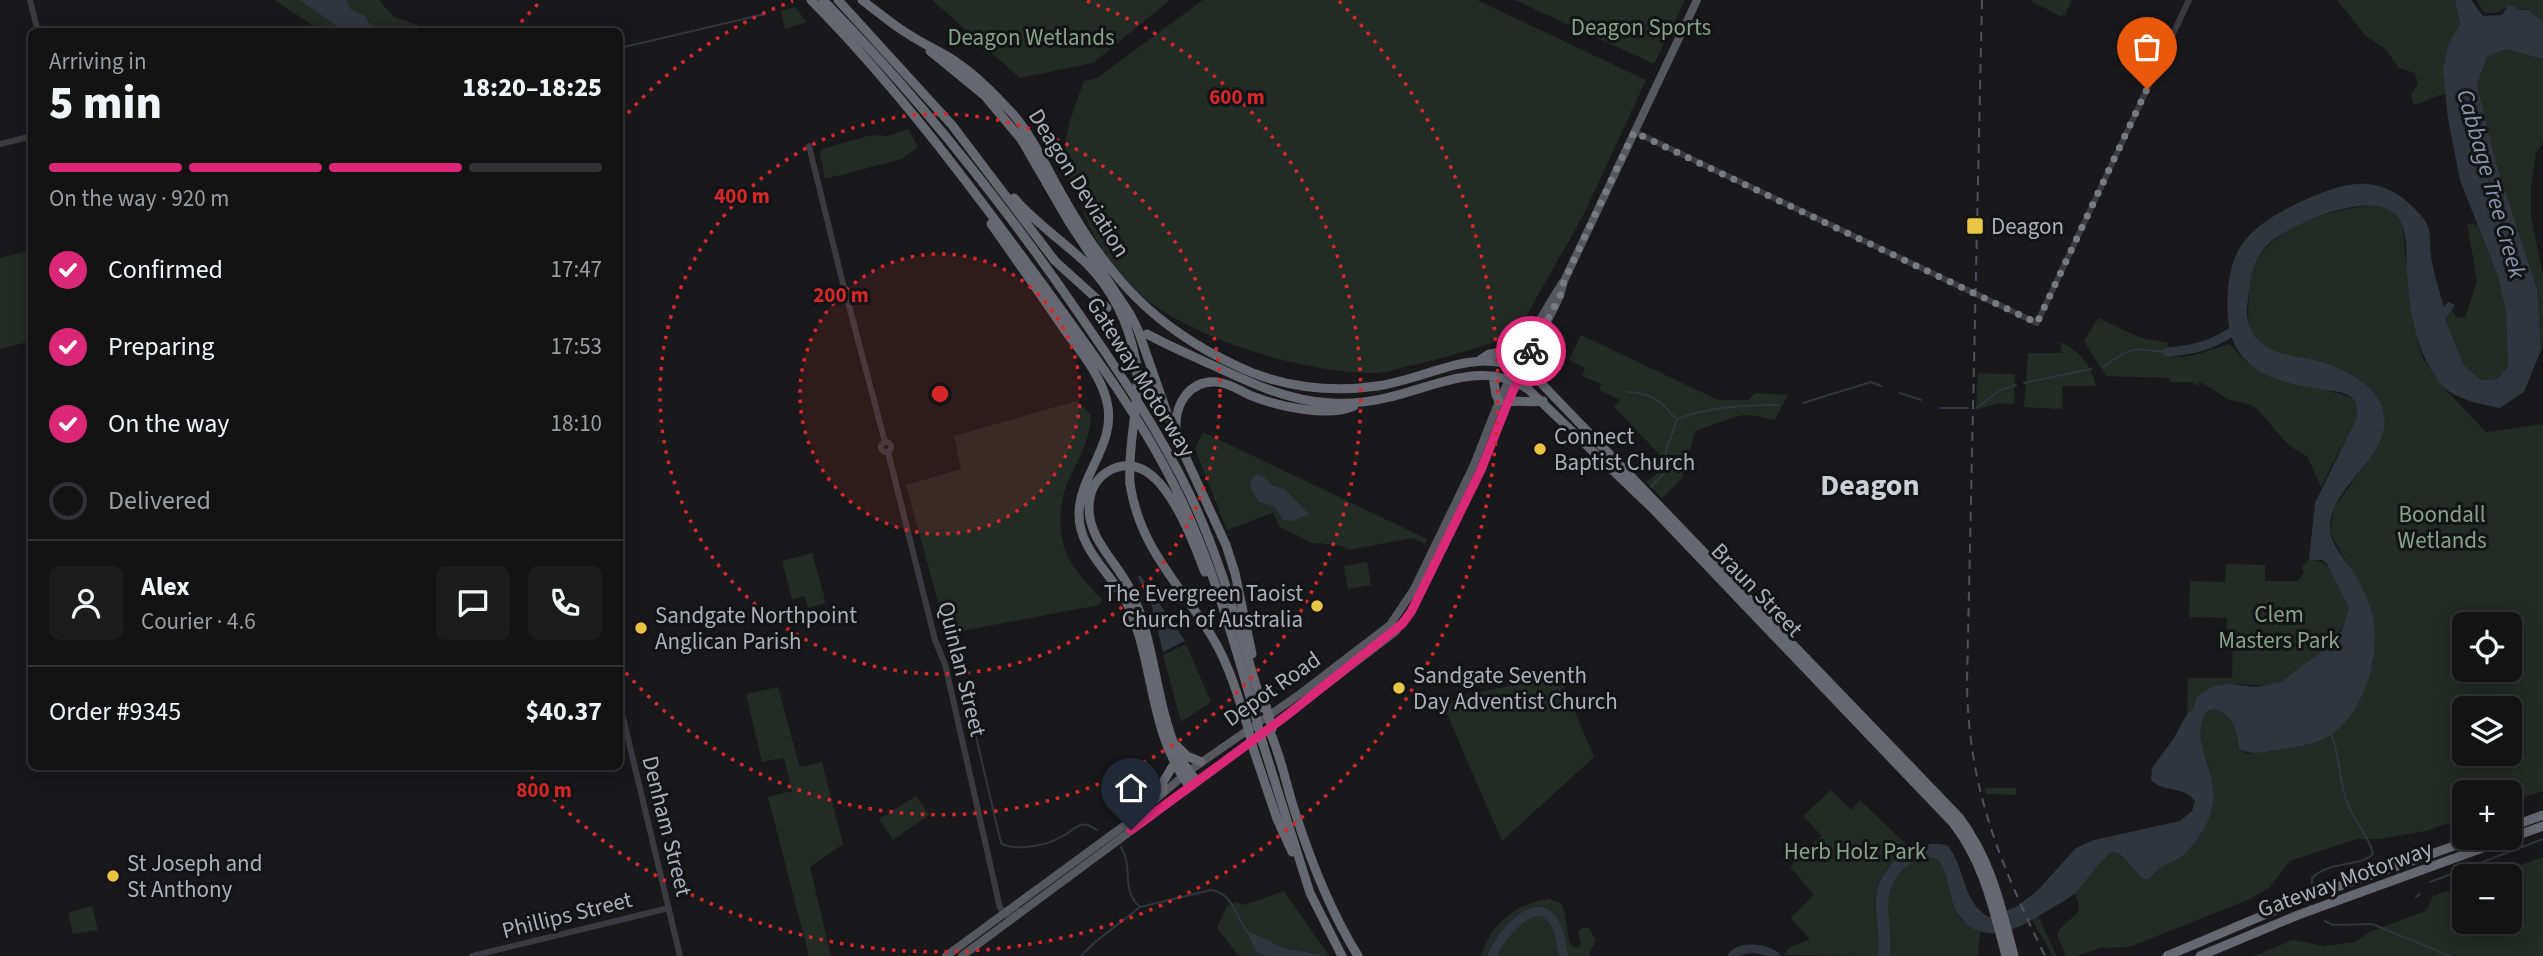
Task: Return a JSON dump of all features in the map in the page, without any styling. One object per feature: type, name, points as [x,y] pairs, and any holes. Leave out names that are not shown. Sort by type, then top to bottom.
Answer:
[{"type":"highway","name":"Gateway Motorway","points":[[811,0],[886,80],[975,192],[1138,419],[1180,496],[1272,736],[1318,876],[1332,911],[1358,956]]},
{"type":"highway","name":"Gateway Motorway","points":[[823,0],[908,90],[990,188],[1106,352],[1155,427],[1192,500],[1219,564],[1261,710],[1263,744],[1298,858],[1316,905],[1342,956]]},
{"type":"highway","points":[[838,0],[1028,215],[1085,262],[1106,287],[1128,328],[1136,362],[1137,392],[1129,456],[1134,507],[1156,558],[1221,653],[1235,685],[1254,751],[1289,850],[1298,858]]},
{"type":"highway","name":"Deagon Deviation","points":[[862,0],[916,39],[944,53],[977,77],[1015,116],[1105,264],[1130,292],[1166,324],[1219,357],[1273,380],[1298,386],[1333,389],[1368,388],[1394,383],[1455,364],[1480,360],[1518,369]]},
{"type":"highway","points":[[916,39],[973,85],[1002,114],[1027,147],[1069,222],[1130,314],[1178,440],[1229,554],[1261,710]]},
{"type":"highway","points":[[962,139],[1046,250],[1107,308]]},
{"type":"highway","points":[[975,192],[979,206],[1091,367],[1107,400],[1108,428],[1082,494],[1079,514],[1081,529],[1091,552],[1122,593],[1133,616],[1159,727],[1174,764],[1186,774]]},
{"type":"highway","points":[[1147,334],[1172,348],[1282,395],[1330,403],[1388,398],[1468,375],[1493,376],[1513,381]]},
{"type":"highway","points":[[1480,360],[1489,354],[1527,350],[1538,380]]},
{"type":"highway","name":"Braun Street","points":[[1518,369],[1538,380],[1555,396],[1959,817],[1969,838]]},
{"type":"highway","points":[[1493,376],[1496,395],[1504,401],[1543,401]]},
{"type":"highway","name":"Braun Street","points":[[1513,381],[1543,401],[1689,547],[1969,838]]},
{"type":"highway","points":[[1178,440],[1176,416],[1181,402],[1194,387],[1208,383],[1220,382],[1262,400],[1294,407],[1349,409],[1364,402]]},
{"type":"highway","points":[[1192,783],[1176,751],[1140,614],[1125,580],[1090,523],[1090,493],[1101,477],[1113,469],[1126,466],[1144,469],[1155,476],[1178,512],[1206,573],[1213,579]]},
{"type":"highway","points":[[1174,742],[1187,756],[1201,762]]},
{"type":"highway","points":[[1163,792],[1163,782],[1174,764]]},
{"type":"highway","points":[[2522,823],[2543,815]]},
{"type":"highway","name":"Gateway Motorway","points":[[2200,956],[2298,915],[2543,826]]},
{"type":"highway","points":[[1969,838],[1990,869],[2006,940],[2014,956]]},
{"type":"highway","name":"Gateway Motorway","points":[[2167,956],[2297,901],[2452,847]]},
{"type":"highway","points":[[2006,940],[2006,956]]},
{"type":"main road","name":"Depot Road","points":[[962,956],[1201,762],[1309,687],[1396,619],[1414,589],[1474,467],[1527,350],[1555,292],[1564,281],[1697,0]]},
{"type":"main road","name":"Depot Road","points":[[946,956],[1004,914],[1019,908],[1286,716],[1402,624],[1411,612],[1481,470],[1504,401]]},
{"type":"street","points":[[30,0],[37,28]]},
{"type":"street","points":[[1634,132],[2037,323],[2189,0]]},
{"type":"street","points":[[0,144],[28,136]]},
{"type":"street","name":"Quinlan Street","points":[[809,146],[845,292],[851,296],[848,302],[886,442],[891,446],[888,452],[935,639],[945,664],[1000,908],[1004,914]]},
{"type":"street","name":"Denham Street","points":[[623,717],[680,956]]},
{"type":"street","points":[[999,896],[1005,903],[1019,908]]},
{"type":"street","name":"Phillips Street","points":[[472,956],[669,908]]},
{"type":"green space","points":[[275,0],[379,0],[394,17],[426,28],[317,28]]},
{"type":"green space","name":"Deagon Wetlands","points":[[932,0],[1170,0],[1093,63],[1020,78]]},
{"type":"green space","points":[[1203,0],[1477,0],[1646,80],[1584,214],[1515,336],[1385,372],[1350,372],[1321,368],[1260,354],[1201,331],[1152,304],[1127,282],[1106,256],[1083,212],[1064,161],[1068,129],[1084,81],[1097,78]]},
{"type":"green space","name":"Deagon Sports","points":[[1515,0],[1685,0],[1654,64]]},
{"type":"green space","points":[[2029,0],[2072,0],[2065,15],[2060,16]]},
{"type":"green space","points":[[2337,0],[2455,0],[2460,24],[2446,58],[2446,94],[2414,105],[2411,94],[2418,84],[2415,73],[2399,68],[2385,49],[2365,35]]},
{"type":"green space","points":[[2477,0],[2543,0],[2543,21],[2526,9],[2508,7],[2495,13],[2484,13]]},
{"type":"green space","points":[[795,7],[807,22],[785,29],[781,11]]},
{"type":"green space","points":[[2506,49],[2543,59],[2543,142],[2536,153],[2531,185],[2531,218],[2543,275],[2541,350],[2537,289],[2495,159],[2477,85],[2487,57]]},
{"type":"green space","points":[[908,129],[918,147],[902,159],[825,179],[820,153],[822,149],[871,135],[888,136]]},
{"type":"green space","name":"Boondall Wetlands","points":[[2373,205],[2392,210],[2402,224],[2413,324],[2422,357],[2443,387],[2486,432],[2543,424],[2543,791],[2522,798],[2522,780],[2452,780],[2452,822],[2425,831],[2381,839],[2357,839],[2290,861],[2269,888],[2250,899],[2129,947],[2100,948],[2077,956],[2066,956],[2057,935],[2079,911],[2074,894],[2103,859],[2112,852],[2120,854],[2143,879],[2149,879],[2161,866],[2181,858],[2209,767],[2200,739],[2201,725],[2207,711],[2215,709],[2230,720],[2236,730],[2239,749],[2247,754],[2273,751],[2373,664],[2375,633],[2367,600],[2330,532],[2334,508],[2381,438],[2361,382],[2328,365],[2269,349],[2255,337],[2248,317],[2250,275],[2269,244],[2301,224],[2337,211]]},
{"type":"green space","points":[[2467,223],[2477,225],[2498,277],[2506,312],[2508,367],[2497,379],[2481,380],[2464,365],[2445,319],[2452,309],[2456,317],[2465,318],[2477,282]]},
{"type":"green space","points":[[28,251],[28,342],[0,349],[0,258]]},
{"type":"green space","points":[[2098,318],[2141,338],[2168,343],[2167,355],[2175,357],[2191,356],[2230,344],[2247,363],[2352,398],[2357,407],[2357,417],[2321,487],[2307,456],[2286,442],[2252,406],[2228,399],[2199,382],[2199,386],[2191,382],[2170,382],[2169,378],[2106,376],[2084,341]]},
{"type":"green space","points":[[1581,335],[1718,400],[1748,400],[1756,393],[1788,395],[1775,420],[1752,415],[1738,416],[1695,431],[1682,478],[1662,498],[1646,482],[1662,470],[1658,453],[1614,407],[1620,400],[1599,390],[1601,384],[1582,376],[1585,368],[1569,360]]},
{"type":"green space","points":[[2060,342],[2084,360],[2096,386],[2062,386],[2062,409],[2024,407],[2028,353],[2062,353]]},
{"type":"green space","points":[[1978,373],[2015,374],[2014,404],[1998,403],[1976,410]]},
{"type":"green space","points":[[1077,401],[1091,415],[1090,424],[1084,447],[1063,497],[1061,531],[1071,562],[1102,600],[1099,605],[956,632],[945,627],[906,485],[961,469],[954,436]]},
{"type":"green space","points":[[1203,432],[1427,539],[1425,544],[1412,538],[1349,550],[1339,545],[1312,543],[1280,527],[1273,513],[1227,530],[1195,449]]},
{"type":"green space","points":[[812,553],[826,603],[808,608],[805,596],[792,599],[782,561]]},
{"type":"green space","name":"Clem Masters Park","points":[[2309,560],[2326,565],[2348,602],[2346,620],[2332,641],[2290,678],[2268,685],[2234,684],[2216,688],[2197,696],[2193,710],[2187,714],[2188,678],[2232,678],[2233,630],[2227,630],[2227,618],[2189,617],[2190,581],[2225,582],[2226,564],[2265,565],[2265,581],[2298,581],[2304,572],[2302,567]]},
{"type":"green space","points":[[1367,562],[1371,585],[1348,589],[1344,566]]},
{"type":"green space","points":[[1186,644],[1211,702],[1181,722],[1163,655]]},
{"type":"green space","points":[[1560,676],[1594,757],[1502,841],[1443,705],[1464,695]]},
{"type":"green space","points":[[778,687],[799,765],[803,767],[822,762],[843,844],[810,867],[831,956],[809,956],[768,797],[792,791],[784,758],[762,762],[746,694]]},
{"type":"green space","points":[[1985,788],[2016,788],[2016,795],[1986,794]]},
{"type":"green space","name":"Herb Holz Park","points":[[1831,790],[1851,810],[1860,800],[1911,849],[1897,858],[1886,870],[1876,892],[1878,956],[1783,955],[1789,948],[1810,939],[1791,918],[1814,895],[1790,867],[1822,836],[1803,816]]},
{"type":"green space","points":[[916,796],[929,815],[893,840],[879,819]]},
{"type":"green space","points":[[1921,856],[1937,859],[1945,873],[1956,911],[1962,920],[1980,931],[1978,956],[1890,956],[1890,889],[1905,867]]},
{"type":"green space","points":[[2543,857],[2543,956],[2254,956],[2293,940],[2324,946],[2355,942],[2369,932],[2426,911],[2433,896],[2452,889],[2452,934],[2522,934],[2522,865]]},
{"type":"green space","points":[[1284,891],[1329,956],[1284,948],[1247,931],[1256,950],[1265,956],[1239,956],[1217,928],[1227,906],[1237,902],[1245,905]]},
{"type":"green space","points":[[1550,899],[1562,904],[1571,946],[1579,948],[1581,944],[1578,932],[1583,927],[1589,928],[1596,941],[1588,956],[1481,956],[1491,934],[1507,917],[1527,905]]},
{"type":"green space","points":[[92,906],[98,930],[73,934],[68,913]]},
{"type":"green space","points":[[2038,916],[2057,956],[2053,956],[2032,920]]},
{"type":"water","points":[[300,0],[346,0],[350,9],[365,16],[372,28],[340,28]]},
{"type":"water","points":[[2455,0],[2471,0],[2483,16],[2502,15],[2508,6],[2514,6],[2518,10],[2528,10],[2543,21],[2543,59],[2506,49],[2487,57],[2477,85],[2495,159],[2537,289],[2541,350],[2524,392],[2500,408],[2463,398],[2442,386],[2427,363],[2414,326],[2402,225],[2393,213],[2379,207],[2342,209],[2286,231],[2263,249],[2253,269],[2250,284],[2248,320],[2254,335],[2261,343],[2279,352],[2322,362],[2349,373],[2372,391],[2382,407],[2384,424],[2380,440],[2340,498],[2332,513],[2330,530],[2337,549],[2364,591],[2373,620],[2373,662],[2357,705],[2340,728],[2324,739],[2260,753],[2239,749],[2236,730],[2230,720],[2215,709],[2207,711],[2201,725],[2201,739],[2212,783],[2213,800],[2209,818],[2187,851],[2149,879],[2143,879],[2120,854],[2112,852],[2071,896],[2007,931],[1983,932],[1971,927],[1956,911],[1942,866],[1937,859],[1921,856],[1896,878],[1891,889],[1890,956],[1878,956],[1877,891],[1886,871],[1903,853],[1924,845],[1948,846],[1969,894],[1980,911],[1989,917],[2016,907],[2037,891],[2076,848],[2094,840],[2180,821],[2192,811],[2195,801],[2190,796],[2162,787],[2151,780],[2152,768],[2193,709],[2197,696],[2214,686],[2230,684],[2257,687],[2281,682],[2325,649],[2342,630],[2349,608],[2327,564],[2322,560],[2309,560],[2315,503],[2357,417],[2356,406],[2348,395],[2337,391],[2288,382],[2259,371],[2238,351],[2228,319],[2229,281],[2237,254],[2252,233],[2281,212],[2332,189],[2364,184],[2394,192],[2409,203],[2428,226],[2432,264],[2444,307],[2448,302],[2455,305],[2445,319],[2464,365],[2481,380],[2497,379],[2508,367],[2506,312],[2498,277],[2460,180],[2448,119],[2443,70],[2449,43],[2460,24]]},
{"type":"water","points":[[1257,474],[1272,485],[1284,489],[1310,514],[1292,521],[1283,520],[1274,506],[1259,502],[1250,487],[1251,480]]},
{"type":"water","points":[[1140,575],[1185,641],[1163,652],[1151,603],[1138,577]]},
{"type":"water","points":[[1246,930],[1284,948],[1327,956],[1265,956],[1256,951]]},
{"type":"waterway","points":[[623,47],[765,14]]},
{"type":"waterway","points":[[2167,352],[2205,345],[2239,327]]},
{"type":"waterway","points":[[2103,367],[2133,350],[2167,352]]},
{"type":"waterway","points":[[2024,383],[2091,369]]},
{"type":"waterway","points":[[1803,403],[1871,382],[1881,386]]},
{"type":"waterway","points":[[1976,408],[2001,390],[2016,385]]},
{"type":"waterway","points":[[1628,392],[1653,398],[1677,419],[1727,408],[1778,405]]},
{"type":"waterway","points":[[1900,393],[1921,400]]},
{"type":"waterway","points":[[1940,408],[1968,408]]},
{"type":"waterway","points":[[1651,487],[1665,472],[1666,451],[1677,420]]},
{"type":"waterway","points":[[973,724],[1001,843],[1014,847],[1039,845],[1064,836],[1081,825],[1097,830]]},
{"type":"waterway","points":[[2312,886],[2312,878],[2319,872],[2361,861],[2373,854],[2345,796],[2331,734]]},
{"type":"waterway","points":[[2430,882],[2543,839]]},
{"type":"waterway","points":[[1121,847],[1127,862],[1130,893],[1140,907]]},
{"type":"waterway","name":"Cabbage Tree Creek","points":[[1081,956],[1140,907],[1211,890],[1229,900],[1247,932]]},
{"type":"waterway","points":[[2416,897],[2420,894]]},
{"type":"waterway","name":"Cabbage Tree Creek","points":[[1492,956],[1509,930],[1526,915],[1535,912],[1544,913],[1555,923],[1564,956]]},
{"type":"waterway","points":[[2325,921],[2333,925],[2372,924],[2450,956]]},
{"type":"waterway","name":"Cabbage Tree Creek","points":[[1732,956],[1742,950],[1754,949],[1776,956]]},
{"type":"railway","points":[[1982,0],[1967,682],[1969,720],[1980,791],[1990,824],[2014,889],[2045,956]]},
{"type":"way so far","points":[[1531,351],[1560,296],[1564,281],[1634,132],[2037,323],[2147,89]]},
{"type":"place","name":"Deagon","points":[[1975,226]]},
{"type":"place","name":"Connect Baptist Church","points":[[1540,449]]},
{"type":"place","name":"The Evergreen Taoist Church of Australia","points":[[1317,606]]},
{"type":"place","name":"Sandgate Northpoint Anglican Parish","points":[[641,628]]},
{"type":"place","name":"Sandgate Seventh Day Adventist Church","points":[[1399,688]]},
{"type":"place","name":"St Joseph and St Anthony","points":[[113,876]]},
{"type":"district","name":"Deagon","points":[[1870,485]]},
{"type":"route","points":[[1131,830],[1286,716],[1402,624],[1411,612],[1481,470],[1531,351]]}]
